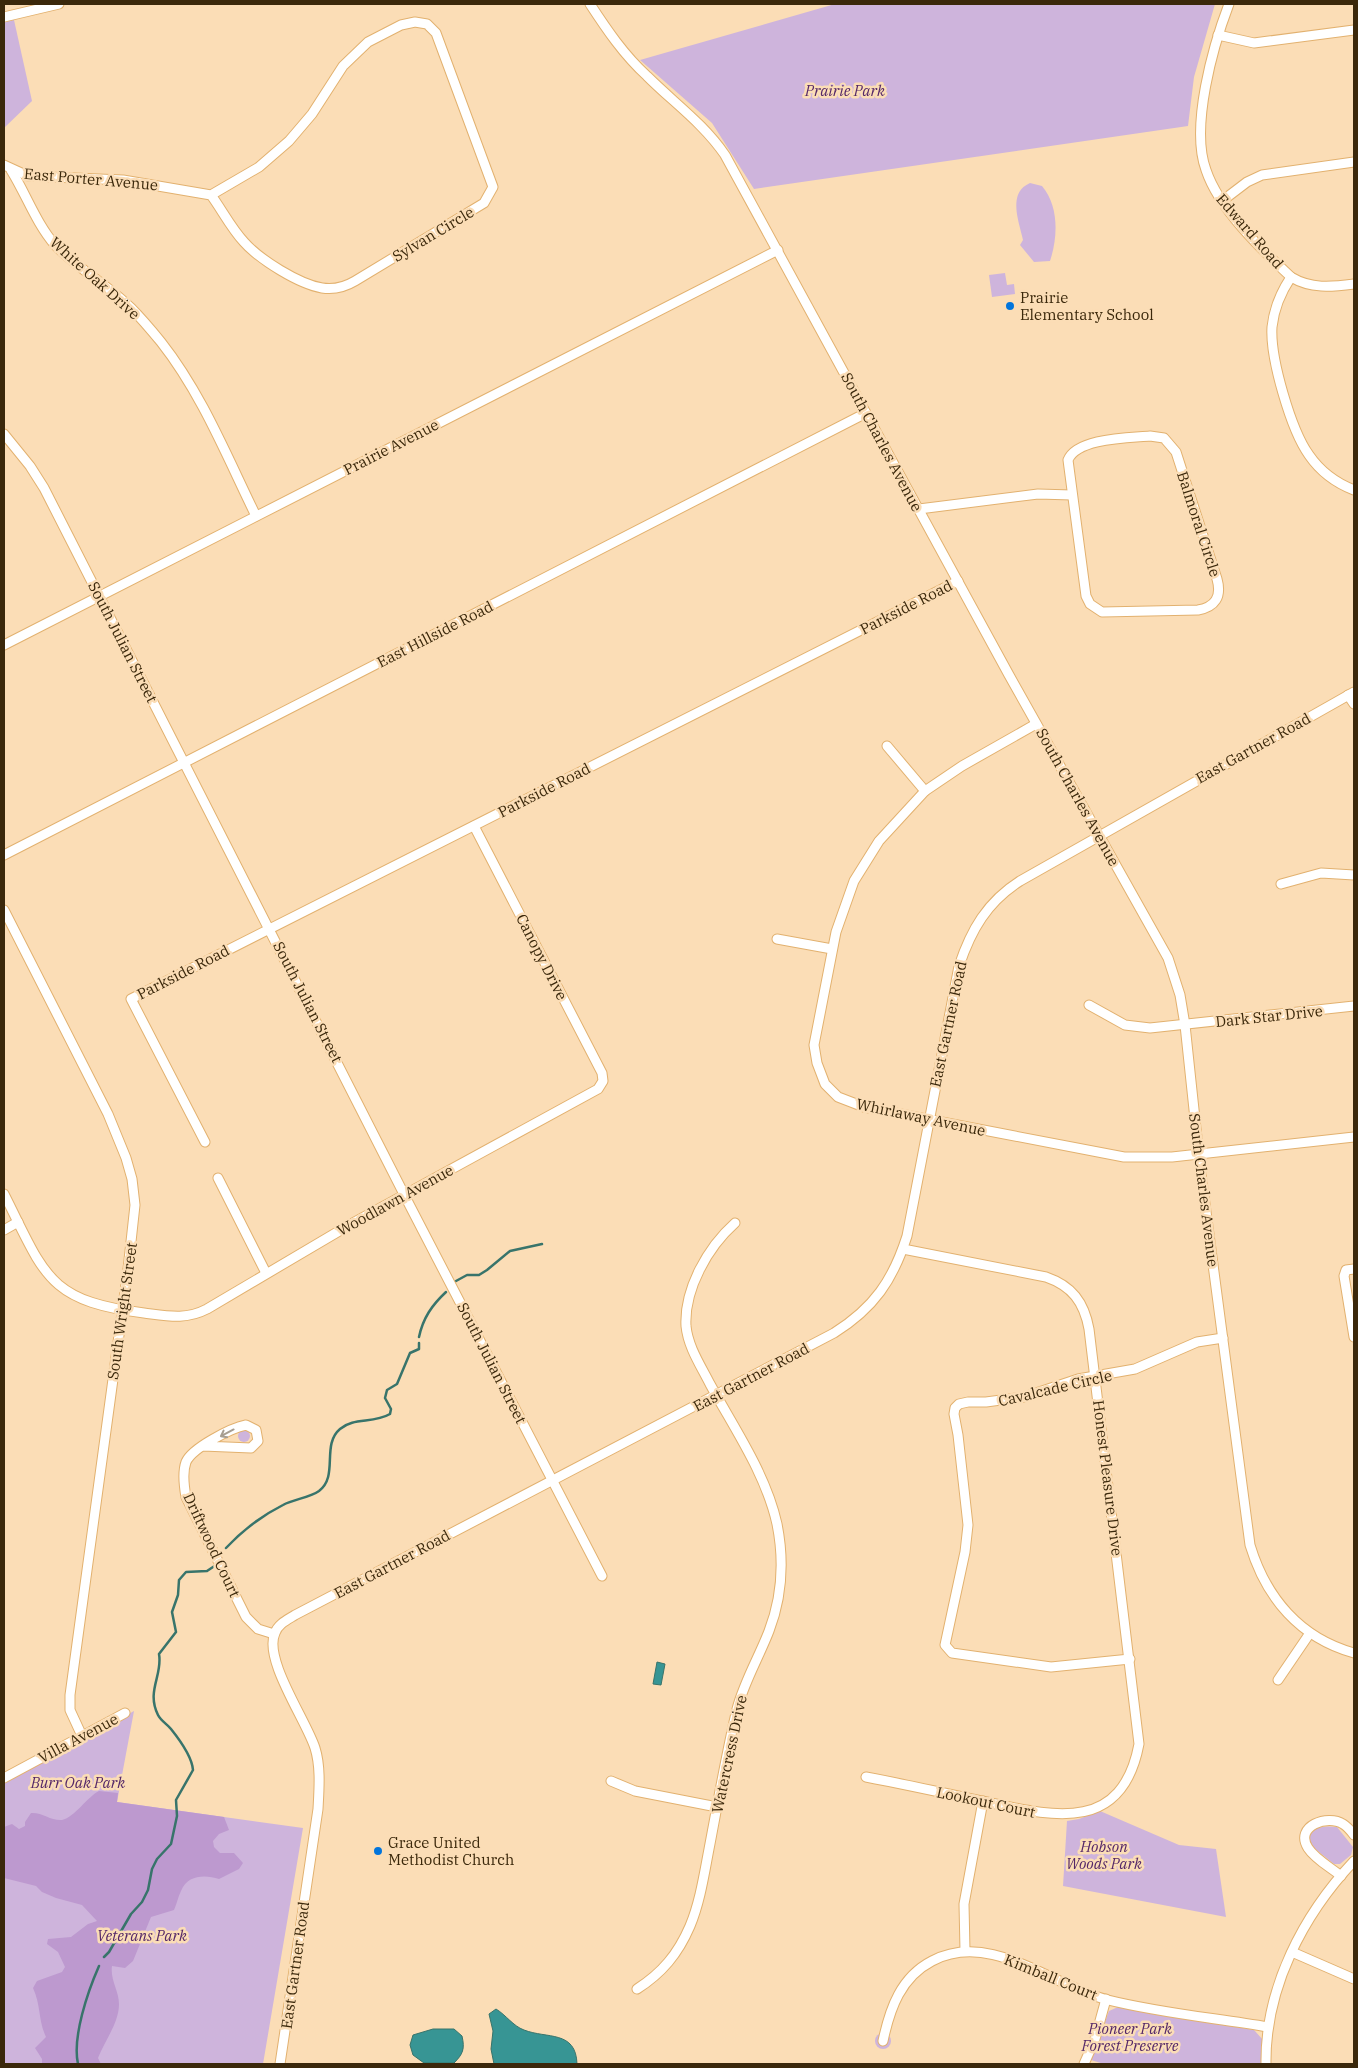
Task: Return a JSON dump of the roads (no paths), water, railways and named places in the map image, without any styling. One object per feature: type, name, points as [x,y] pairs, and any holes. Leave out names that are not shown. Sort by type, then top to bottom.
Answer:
[{"type":"street","points":[[4,17],[59,4]]},
{"type":"street","name":"South Charles Avenue","points":[[590,4],[629,57],[646,76],[698,121],[714,140],[740,180],[1036,724],[1168,958],[1180,995],[1185,1025],[1199,1154],[1250,1545],[1263,1581],[1274,1598],[1291,1617],[1310,1633],[1354,1653]]},
{"type":"street","name":"Edward Road","points":[[1229,4],[1218,35],[1205,95],[1200,133],[1205,170],[1222,201],[1290,276],[1300,282],[1319,287],[1354,284]]},
{"type":"street","name":"Sylvan Circle","points":[[408,23],[427,24],[436,33],[492,179],[492,192],[484,202],[355,281],[333,289],[321,288],[288,274],[255,253],[243,241],[211,195],[260,167],[290,141],[312,114],[343,66],[357,51],[384,32],[408,23]]},
{"type":"street","points":[[1218,35],[1254,43],[1354,30]]},
{"type":"street","points":[[1222,201],[1247,182],[1262,175],[1354,162]]},
{"type":"street","name":"East Porter Avenue","points":[[7,168],[28,176],[122,180],[211,195]]},
{"type":"street","name":"White Oak Drive","points":[[7,168],[42,228],[54,244],[76,265],[130,307],[161,342],[181,370],[256,516]]},
{"type":"street","name":"Prairie Avenue","points":[[4,645],[778,250]]},
{"type":"street","points":[[1290,276],[1276,305],[1272,326],[1277,368],[1300,439],[1310,456],[1326,474],[1354,490]]},
{"type":"street","name":"East Hillside Road","points":[[4,855],[866,414]]},
{"type":"street","name":"South Julian Street","points":[[4,434],[30,466],[44,488],[404,1194],[602,1576]]},
{"type":"street","name":"Balmoral Circle","points":[[1150,436],[1160,437],[1169,442],[1176,452],[1217,579],[1219,594],[1214,604],[1208,608],[1198,610],[1127,612],[1097,610],[1086,596],[1072,495],[1068,461],[1071,454],[1081,447],[1087,444],[1150,436]]},
{"type":"street","points":[[919,509],[1038,494],[1072,495]]},
{"type":"street","name":"Parkside Road","points":[[205,1142],[131,998],[958,581]]},
{"type":"street","points":[[1351,694],[1354,704]]},
{"type":"street","name":"East Gartner Road","points":[[280,2064],[318,1809],[319,1779],[316,1750],[276,1661],[274,1634],[282,1623],[717,1396],[848,1324],[884,1289],[893,1275],[903,1249],[959,966],[972,930],[990,905],[1012,886],[1099,835],[1351,694]]},
{"type":"street","name":"Whirlaway Avenue","points":[[1036,724],[962,766],[925,791],[890,826],[867,858],[845,904],[832,949],[814,1045],[817,1063],[825,1084],[838,1096],[852,1103],[1117,1156],[1148,1158],[1199,1154],[1354,1137]]},
{"type":"street","points":[[887,746],[925,791]]},
{"type":"street","name":"Canopy Drive","points":[[474,826],[602,1073],[603,1081],[598,1089]]},
{"type":"street","points":[[1281,884],[1320,872],[1354,875]]},
{"type":"street","name":"South Wright Street","points":[[4,910],[108,1114],[126,1158],[132,1179],[135,1205],[70,1695],[70,1710],[82,1736]]},
{"type":"street","points":[[777,939],[832,949]]},
{"type":"street","name":"Dark Star Drive","points":[[1089,1005],[1114,1020],[1134,1027],[1150,1028],[1354,1006]]},
{"type":"street","name":"Woodlawn Avenue","points":[[122,1310],[178,1317],[195,1315],[404,1194],[598,1089]]},
{"type":"street","points":[[218,1178],[266,1273]]},
{"type":"street","points":[[4,1194],[39,1262],[60,1287],[83,1300],[122,1310]]},
{"type":"street","points":[[4,1230],[18,1222]]},
{"type":"street","name":"Watercress Drive","points":[[637,1989],[654,1978],[672,1960],[690,1925],[700,1894],[737,1708],[774,1615],[779,1596],[781,1558],[777,1523],[764,1485],[692,1348],[686,1318],[692,1290],[709,1254],[721,1236],[735,1223]]},
{"type":"street","name":"Honest Pleasure Drive","points":[[903,1249],[1046,1277],[1063,1284],[1080,1301],[1086,1314],[1140,1744],[1128,1779],[1116,1793],[1104,1802]]},
{"type":"street","points":[[1354,1270],[1346,1270],[1344,1276],[1354,1337]]},
{"type":"street","name":"Cavalcade Circle","points":[[1130,1659],[1063,1667],[1030,1666],[952,1653],[945,1645],[965,1552],[968,1525],[954,1414],[955,1408],[959,1404],[968,1402],[986,1402],[1024,1397],[1078,1379],[1135,1370],[1197,1342],[1223,1338]]},
{"type":"street","name":"Driftwood Court","points":[[203,1446],[251,1448],[258,1440],[258,1435],[256,1430],[246,1425],[203,1446],[186,1462],[184,1479],[186,1498],[246,1617],[258,1629],[274,1634]]},
{"type":"street","points":[[1278,1680],[1310,1633]]},
{"type":"street","name":"Villa Avenue","points":[[4,1778],[125,1713]]},
{"type":"street","name":"Lookout Court","points":[[866,1777],[1058,1815],[1084,1812],[1104,1802]]},
{"type":"street","points":[[611,1781],[635,1791],[718,1807]]},
{"type":"street","points":[[965,1951],[966,1887],[983,1801]]},
{"type":"street","points":[[1340,1876],[1309,1849],[1305,1838],[1306,1832],[1314,1823],[1330,1820],[1344,1824],[1354,1835]]},
{"type":"street","points":[[1266,2064],[1268,2027],[1280,1979],[1308,1920],[1340,1876],[1354,1861]]},
{"type":"street","name":"Kimball Court","points":[[883,2041],[893,2004],[911,1976],[937,1958],[965,1951],[976,1951],[1005,1958],[1106,1999],[1268,2027]]},
{"type":"street","points":[[1292,1952],[1354,1979]]},
{"type":"street","points":[[1084,2064],[1095,2039],[1106,1999]]},
{"type":"water","points":[[657,1662],[665,1664],[661,1685],[653,1684]]},
{"type":"water","points":[[496,2009],[516,2026],[524,2030],[566,2041],[572,2046],[577,2064],[494,2064],[491,2049],[493,2031],[489,2014]]},
{"type":"water","points":[[433,2029],[454,2029],[462,2036],[462,2051],[454,2063],[424,2063],[413,2055],[410,2045],[413,2035]]},
{"type":"waterway","points":[[456,1281],[467,1275],[479,1275],[510,1251],[542,1244]]},
{"type":"waterway","points":[[419,1337],[429,1312],[446,1292]]},
{"type":"waterway","points":[[226,1548],[246,1529],[267,1514],[287,1503],[311,1495],[325,1485],[328,1477],[330,1452],[334,1436],[345,1425],[377,1419],[390,1414],[391,1409],[385,1398],[387,1390],[397,1384],[410,1353],[419,1349],[419,1343]]},
{"type":"waterway","points":[[104,1957],[109,1952],[131,1914],[142,1902],[148,1890],[152,1869],[157,1859],[171,1844],[177,1816],[176,1800],[193,1770],[188,1754],[171,1729],[158,1715],[154,1691],[160,1662],[159,1654],[176,1632],[172,1612],[178,1595],[179,1580],[186,1572],[207,1571],[216,1565]]},
{"type":"waterway","points":[[78,2064],[77,2041],[79,2028],[90,1988],[99,1966]]},
{"type":"place","name":"Prairie Elementary School","points":[[1010,306]]},
{"type":"place","name":"Grace United Methodist Church","points":[[378,1851]]},
{"type":"park label","name":"Prairie Park","points":[[845,90]]},
{"type":"park label","name":"Burr Oak Park","points":[[78,1782]]},
{"type":"park label","name":"Hobson Woods Park","points":[[1104,1854]]},
{"type":"park label","name":"Veterans Park","points":[[142,1935]]},
{"type":"park label","name":"Pioneer Park Forest Preserve","points":[[1130,2036]]}]
